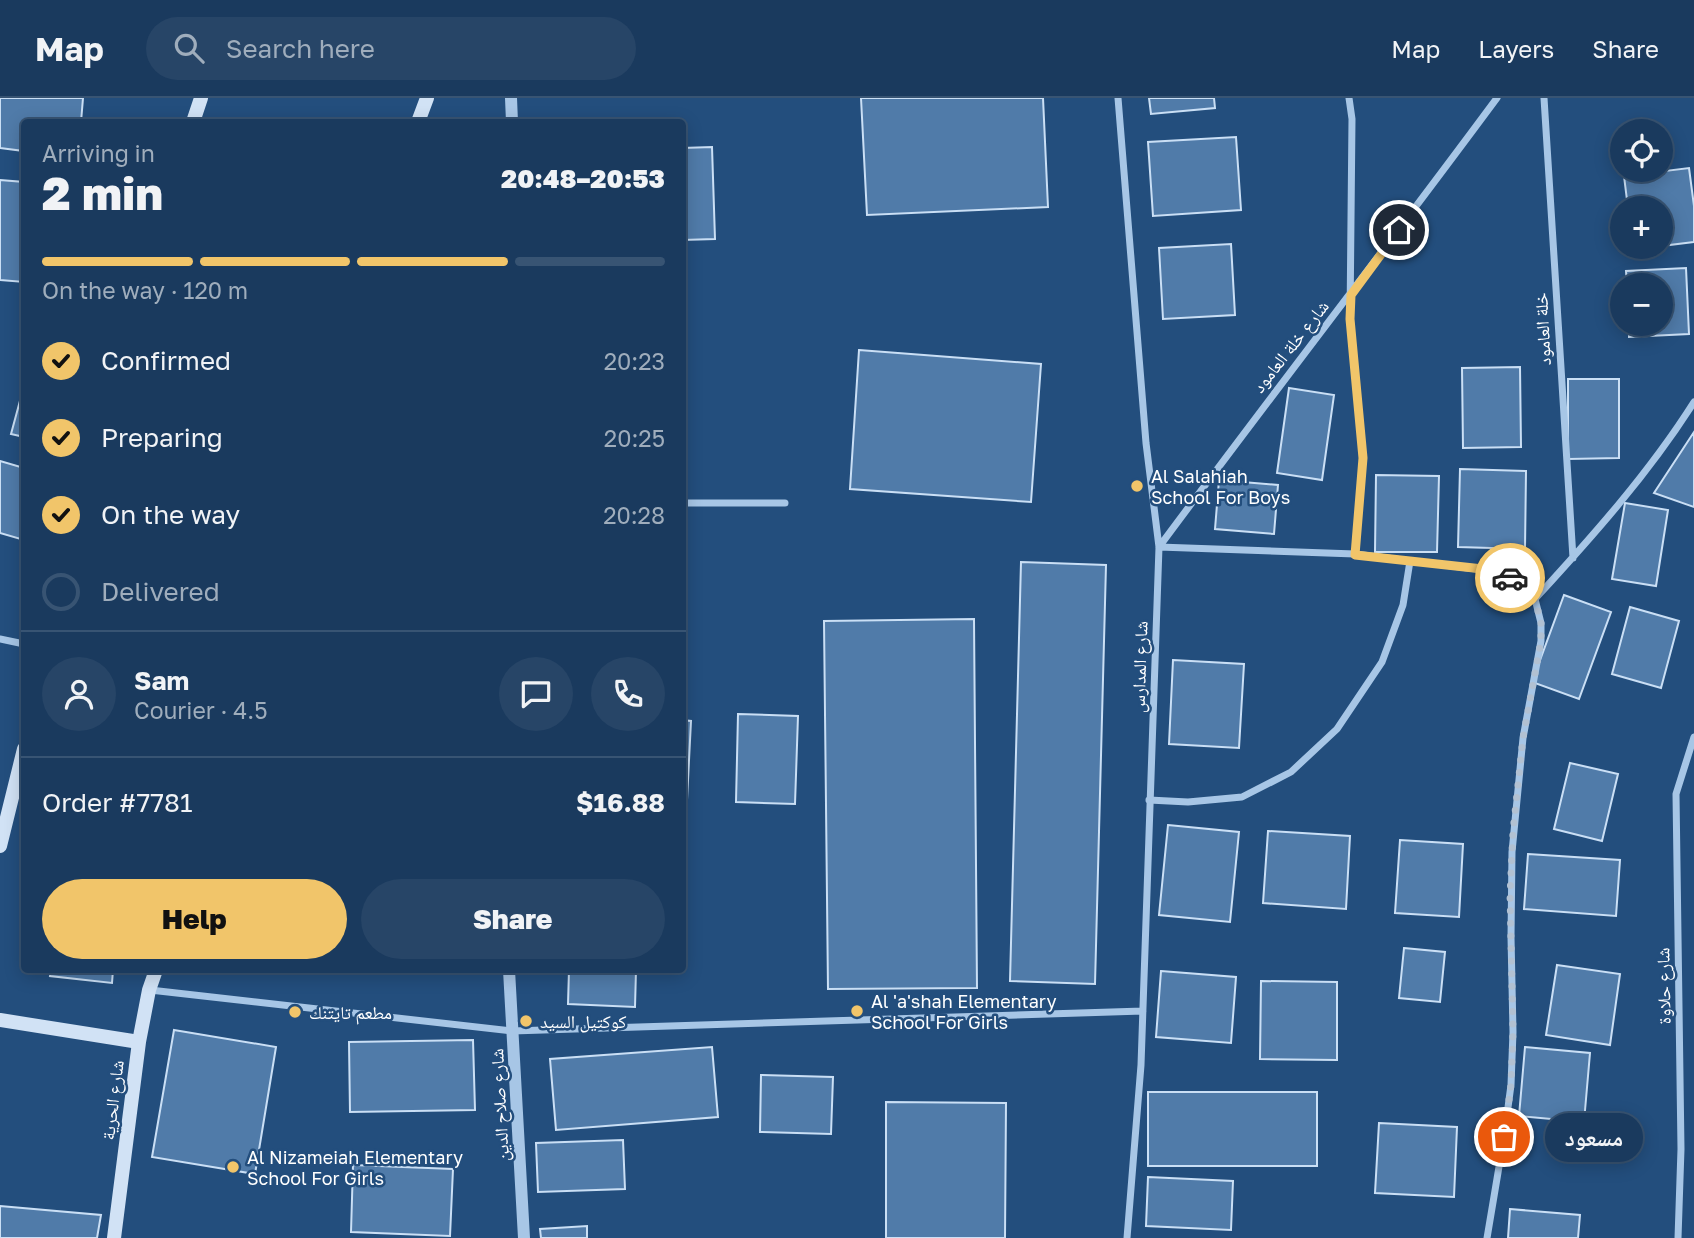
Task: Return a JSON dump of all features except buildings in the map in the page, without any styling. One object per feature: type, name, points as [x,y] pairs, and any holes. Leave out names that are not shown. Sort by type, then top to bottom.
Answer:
[{"type":"main road","points":[[195,119],[201,98]]},
{"type":"main road","points":[[419,119],[427,98]]},
{"type":"main road","points":[[0,846],[21,761]]},
{"type":"main road","name":"شارع الحرية","points":[[114,1238],[139,1042],[155,973]]},
{"type":"main road","points":[[0,1020],[139,1042]]},
{"type":"street","points":[[511,98],[512,119]]},
{"type":"street","name":"شارع المدارس","points":[[1118,98],[1145,430],[1159,547],[1143,1011],[1128,1238]]},
{"type":"street","points":[[1349,98],[1352,119],[1350,319],[1363,458],[1355,555]]},
{"type":"street","name":"شارع خلة العامود","points":[[1159,547],[1497,98]]},
{"type":"street","name":"خلة العامود","points":[[1544,98],[1573,558]]},
{"type":"street","points":[[1535,599],[1573,558],[1666,446],[1694,402]]},
{"type":"street","points":[[686,503],[785,503]]},
{"type":"street","points":[[1159,547],[1355,555],[1492,570],[1507,577],[1535,599],[1541,623],[1541,641],[1523,738],[1512,852],[1511,1085],[1487,1238]]},
{"type":"street","points":[[1149,800],[1188,802],[1242,797],[1291,772],[1338,729],[1382,662],[1403,605],[1409,561]]},
{"type":"street","points":[[0,639],[21,643]]},
{"type":"street","name":"شارع حلاوة","points":[[1678,1238],[1681,1149],[1676,794],[1694,737]]},
{"type":"street","name":"شارع صلاح الدين","points":[[509,973],[524,1238]]},
{"type":"street","points":[[149,990],[512,1031],[1143,1011]]},
{"type":"way so far","points":[[1504,1137],[1511,1085],[1513,1032],[1510,895],[1513,831],[1523,738],[1541,641],[1541,623],[1535,599],[1510,578]]},
{"type":"place","name":"Al Salahiah School For Boys","points":[[1137,486]]},
{"type":"place","name":"Al 'a'shah Elementary School For Girls","points":[[857,1011]]},
{"type":"place","name":"مطعم تايتنك","points":[[295,1012]]},
{"type":"place","name":"كوكتيل السيد","points":[[526,1021]]},
{"type":"place","name":"مسعود","points":[[1504,1137]]},
{"type":"place","name":"Al Nizameiah Elementary School For Girls","points":[[233,1167]]},
{"type":"route","points":[[1399,230],[1351,295],[1350,319],[1363,458],[1355,555],[1492,570],[1510,578]]}]
